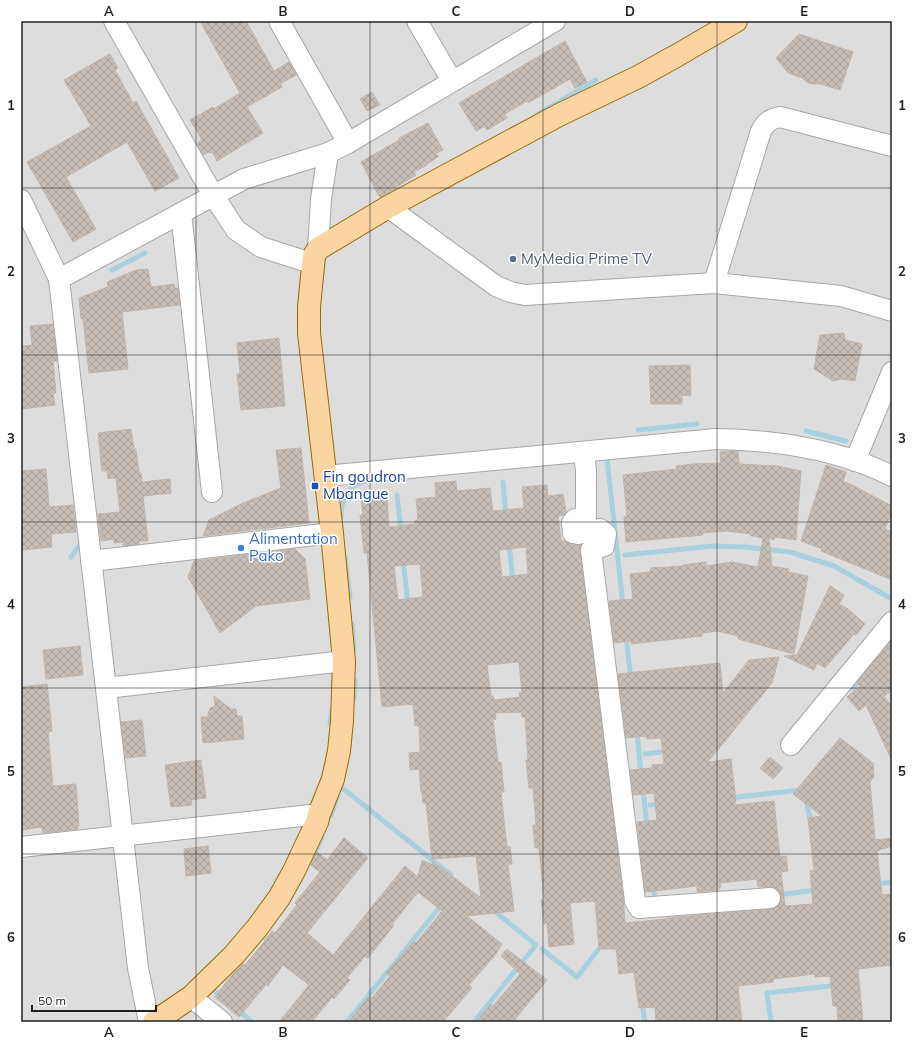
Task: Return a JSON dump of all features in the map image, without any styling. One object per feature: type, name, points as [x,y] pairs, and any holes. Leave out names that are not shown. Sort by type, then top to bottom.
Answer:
[{"type":"main road","points":[[154,1022],[191,997],[234,955],[257,928],[279,898],[294,871],[317,822],[334,779],[342,721],[344,661],[332,533],[309,333],[309,307],[316,257],[388,207],[559,115],[638,77],[736,21]]},
{"type":"street","points":[[114,21],[213,196],[236,230],[261,247],[316,257],[321,199],[328,153]]},
{"type":"street","points":[[279,21],[348,143]]},
{"type":"street","points":[[417,21],[452,81]]},
{"type":"street","points":[[59,278],[244,179],[328,153],[348,143],[555,21]]},
{"type":"street","points":[[714,283],[761,131],[765,124],[771,119],[780,117],[892,146]]},
{"type":"street","points":[[21,200],[59,278],[138,968],[149,1022]]},
{"type":"street","points":[[388,207],[496,286],[510,292],[525,295],[714,283],[841,296],[892,311]]},
{"type":"street","points":[[181,213],[212,492]]},
{"type":"street","points":[[855,461],[892,372]]},
{"type":"street","points":[[325,476],[716,439],[779,443],[817,450],[855,461],[892,476]]},
{"type":"street","points":[[584,452],[586,471],[586,517],[576,519],[572,523],[573,533],[578,534],[600,529],[606,534],[604,546],[591,550],[635,901],[639,908],[770,898]]},
{"type":"street","points":[[91,561],[332,533]]},
{"type":"street","points":[[791,745],[892,622]]},
{"type":"street","points":[[106,688],[344,661]]},
{"type":"street","points":[[21,847],[319,814]]},
{"type":"street","points":[[191,997],[222,1022]]},
{"type":"shaded area","points":[[21,21],[892,21],[892,1022],[21,1022]]},
{"type":"building","points":[[200,21],[246,21],[274,71],[289,62],[296,75],[280,84],[282,87],[247,107],[263,133],[217,161],[212,152],[203,155],[197,143],[202,140],[190,120],[213,107],[214,109],[240,93]]},
{"type":"building","points":[[799,34],[853,52],[840,90],[821,84],[808,83],[802,78],[788,73],[776,58]]},
{"type":"building","points":[[565,41],[587,82],[575,88],[570,79],[528,103],[527,101],[505,114],[507,118],[487,130],[485,126],[476,131],[459,103]]},
{"type":"building","points":[[110,54],[118,68],[115,70],[133,103],[136,101],[179,178],[155,191],[127,142],[66,177],[96,229],[73,242],[27,162],[91,126],[64,80]]},
{"type":"building","points":[[372,92],[380,105],[367,111],[360,99]]},
{"type":"building","points":[[428,123],[443,150],[436,153],[438,157],[414,172],[416,175],[395,188],[396,189],[381,197],[379,196],[361,162],[399,140],[399,138]]},
{"type":"building","points":[[148,269],[151,287],[174,284],[175,288],[178,288],[180,305],[122,312],[128,369],[89,373],[79,298],[108,287],[107,282],[136,270]]},
{"type":"building","points":[[53,324],[57,361],[53,361],[56,393],[53,393],[55,405],[21,409],[21,346],[32,345],[30,326]]},
{"type":"building","points":[[844,333],[845,340],[862,344],[855,381],[842,379],[833,381],[814,369],[820,335]]},
{"type":"building","points":[[279,338],[285,406],[241,410],[237,374],[240,374],[237,343]]},
{"type":"building","points":[[690,365],[691,396],[682,395],[682,404],[651,404],[649,366]]},
{"type":"building","points":[[131,429],[142,482],[170,479],[171,493],[143,496],[148,541],[139,541],[139,544],[123,546],[123,542],[114,543],[114,539],[101,541],[98,514],[120,512],[116,478],[108,479],[107,471],[102,471],[98,433]]},
{"type":"building","points":[[301,448],[309,523],[203,536],[209,520],[243,503],[281,488],[276,450]]},
{"type":"building","points":[[738,451],[739,464],[778,466],[801,471],[796,540],[775,537],[774,540],[769,538],[772,566],[789,569],[788,572],[808,576],[794,654],[738,639],[738,636],[717,631],[702,633],[702,636],[631,644],[631,641],[614,643],[609,601],[633,599],[630,574],[650,572],[651,568],[683,566],[706,562],[706,566],[732,562],[758,567],[763,538],[751,536],[751,534],[726,531],[703,533],[703,535],[626,542],[624,517],[627,516],[623,475],[677,469],[676,466],[721,463],[720,452]]},
{"type":"building","points":[[826,465],[846,472],[843,482],[850,484],[892,506],[892,513],[885,528],[892,533],[892,580],[821,551],[822,549],[801,541]]},
{"type":"building","points":[[46,469],[49,507],[73,505],[76,532],[51,534],[52,547],[23,550],[21,531],[21,471]]},
{"type":"building","points":[[456,481],[457,491],[490,488],[493,511],[524,508],[522,487],[547,485],[548,496],[563,494],[566,512],[564,515],[558,516],[561,541],[581,545],[580,551],[623,894],[625,923],[771,909],[777,907],[781,898],[780,892],[775,888],[758,887],[757,879],[720,883],[721,887],[719,887],[719,890],[697,892],[697,886],[645,892],[637,822],[657,820],[654,793],[633,795],[630,770],[652,768],[652,765],[664,764],[661,738],[647,739],[646,736],[626,738],[618,674],[720,663],[723,693],[749,660],[779,657],[772,683],[708,762],[731,759],[736,801],[733,805],[774,801],[780,857],[786,856],[788,871],[781,872],[785,906],[813,904],[810,871],[814,870],[808,818],[822,816],[793,794],[840,738],[873,763],[874,777],[870,782],[875,840],[892,838],[892,846],[877,851],[882,895],[892,894],[892,965],[858,969],[863,1022],[838,1022],[837,1006],[833,1006],[830,976],[815,977],[815,974],[773,979],[773,982],[738,986],[742,1022],[656,1022],[655,1007],[639,1008],[634,972],[619,974],[616,949],[599,949],[595,901],[570,903],[574,944],[549,947],[547,923],[544,924],[541,900],[544,900],[539,848],[535,848],[533,825],[536,825],[533,788],[529,788],[526,760],[528,760],[525,717],[522,717],[521,712],[495,713],[496,719],[493,720],[498,762],[501,762],[504,792],[501,792],[507,847],[510,847],[512,864],[508,864],[514,911],[467,916],[502,944],[496,954],[469,985],[472,988],[443,1022],[349,1022],[369,996],[372,998],[390,976],[386,973],[414,941],[416,943],[442,911],[418,892],[392,924],[394,925],[368,958],[365,956],[347,978],[350,980],[334,999],[332,997],[312,1022],[279,1022],[309,985],[283,965],[268,986],[266,985],[239,1017],[215,997],[232,975],[243,964],[245,965],[272,931],[275,933],[297,905],[295,903],[320,872],[311,865],[317,852],[327,860],[344,838],[368,858],[307,933],[333,955],[405,866],[418,877],[422,860],[433,865],[432,861],[481,898],[476,856],[432,859],[426,803],[423,803],[419,769],[410,770],[409,753],[420,752],[419,726],[415,726],[413,704],[382,707],[367,553],[364,553],[360,515],[363,515],[361,499],[387,497],[389,527],[415,524],[415,520],[418,520],[416,499],[436,497],[435,483]],"holes":[[[526,547],[528,574],[502,577],[499,550]],[[420,564],[423,597],[398,600],[394,566]],[[519,662],[522,693],[519,693],[520,697],[494,700],[493,696],[491,696],[487,665]]]},
{"type":"building","points":[[295,549],[305,559],[310,599],[256,606],[220,633],[188,577],[194,561]]},
{"type":"building","points":[[830,586],[844,595],[839,604],[848,609],[865,624],[856,635],[854,634],[825,668],[817,663],[814,670],[784,656],[797,655]]},
{"type":"building","points":[[892,640],[892,690],[884,697],[892,706],[892,761],[866,705],[859,711],[847,697],[860,686],[857,682]]},
{"type":"building","points":[[80,646],[83,675],[46,679],[43,650]]},
{"type":"building","points":[[47,684],[52,731],[48,732],[53,786],[76,784],[79,826],[77,826],[78,829],[43,833],[42,827],[21,830],[21,687]]},
{"type":"building","points":[[214,696],[231,709],[236,709],[237,716],[242,716],[244,739],[203,743],[201,717],[208,717],[210,708],[215,706]]},
{"type":"building","points":[[142,720],[146,756],[125,758],[121,722]]},
{"type":"building","points":[[770,757],[783,768],[773,779],[760,768]]},
{"type":"building","points":[[201,760],[206,798],[191,800],[192,805],[171,807],[165,765]]},
{"type":"building","points":[[208,846],[211,873],[186,876],[184,849]]},
{"type":"building","points":[[507,949],[547,980],[513,1022],[476,1022],[491,1004],[493,1006],[520,974],[501,956]]},
{"type":"waterway","points":[[562,100],[596,80]]},
{"type":"waterway","points":[[538,114],[559,102]]},
{"type":"waterway","points":[[112,270],[145,253]]},
{"type":"waterway","points":[[638,430],[697,424]]},
{"type":"waterway","points":[[806,431],[846,441]]},
{"type":"waterway","points":[[607,458],[623,606]]},
{"type":"waterway","points":[[341,517],[342,505],[350,490],[360,483],[368,480]]},
{"type":"waterway","points":[[503,482],[506,517]]},
{"type":"waterway","points":[[397,495],[401,531]]},
{"type":"waterway","points":[[71,557],[83,541]]},
{"type":"waterway","points":[[509,543],[513,582]]},
{"type":"waterway","points":[[625,555],[713,546],[745,547],[790,552],[834,566],[892,599]]},
{"type":"waterway","points":[[345,558],[350,597]]},
{"type":"waterway","points":[[403,559],[408,605]]},
{"type":"waterway","points":[[352,624],[354,649]]},
{"type":"waterway","points":[[626,636],[631,680]]},
{"type":"waterway","points":[[867,670],[892,639]]},
{"type":"waterway","points":[[853,688],[861,678]]},
{"type":"waterway","points":[[354,699],[355,681]]},
{"type":"waterway","points":[[330,723],[332,710]]},
{"type":"waterway","points":[[637,731],[641,775]]},
{"type":"waterway","points":[[645,754],[669,751]]},
{"type":"waterway","points":[[340,788],[345,790],[451,875]]},
{"type":"waterway","points":[[643,789],[647,827]]},
{"type":"waterway","points":[[729,798],[801,790]]},
{"type":"waterway","points":[[331,816],[337,797]]},
{"type":"waterway","points":[[806,800],[811,823]]},
{"type":"waterway","points":[[650,805],[661,804]]},
{"type":"waterway","points":[[310,862],[322,837]]},
{"type":"waterway","points":[[875,884],[892,882]]},
{"type":"waterway","points":[[653,884],[655,902]]},
{"type":"waterway","points":[[778,895],[817,890]]},
{"type":"waterway","points":[[347,1022],[443,903]]},
{"type":"waterway","points":[[474,1022],[536,945],[492,909]]},
{"type":"waterway","points":[[542,949],[577,977],[598,950]]},
{"type":"waterway","points":[[771,1022],[767,993],[830,986]]},
{"type":"waterway","points":[[211,988],[222,997]]},
{"type":"waterway","points":[[238,1010],[252,1022]]},
{"type":"waterway","points":[[643,1010],[645,1022]]},
{"type":"place","name":"MyMedia Prime TV","points":[[513,259]]},
{"type":"place","name":"Fin goudron Mbangue","points":[[315,486]]},
{"type":"place","name":"Alimentation Pako","points":[[241,548]]}]
